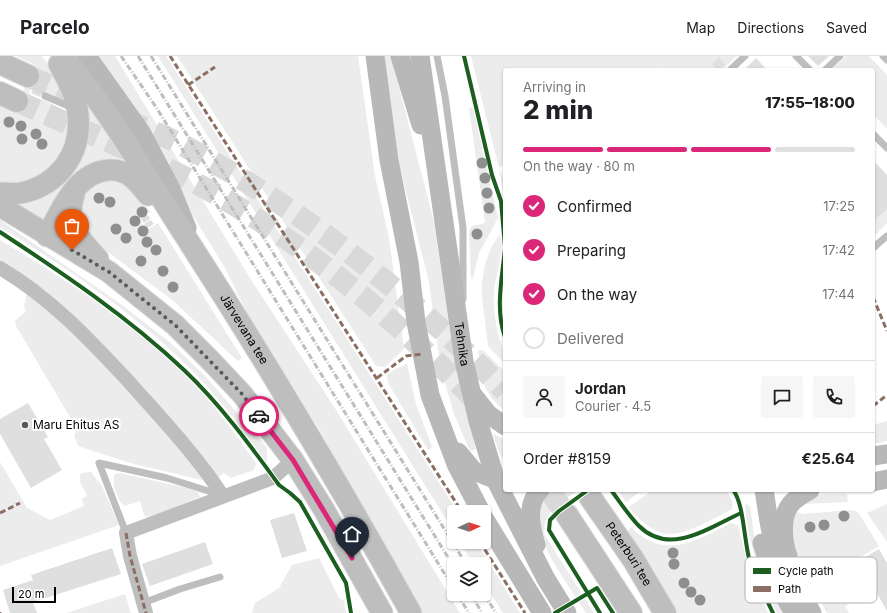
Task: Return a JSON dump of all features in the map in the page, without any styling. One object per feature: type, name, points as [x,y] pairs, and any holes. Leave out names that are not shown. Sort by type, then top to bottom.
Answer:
[{"type":"highway","points":[[0,63],[28,76]]},
{"type":"highway","name":"Peterburi tee","points":[[590,497],[632,559],[665,613]]},
{"type":"highway","points":[[567,515],[631,613]]},
{"type":"main road","points":[[0,193],[20,193],[37,188],[51,181],[62,171],[72,154],[78,139],[77,110],[69,83],[54,56]]},
{"type":"main road","name":"Järvevana tee","points":[[63,56],[80,76],[122,137],[201,261],[299,418],[363,526],[411,613]]},
{"type":"main road","points":[[87,56],[141,132],[171,189],[201,261]]},
{"type":"main road","points":[[375,56],[389,160],[408,262],[416,322],[430,395],[456,464],[478,505]]},
{"type":"main road","points":[[400,56],[438,178]]},
{"type":"main road","name":"Tehnika","points":[[420,56],[460,331],[472,394],[478,421],[502,478]]},
{"type":"main road","points":[[47,236],[64,205],[86,178],[100,171],[124,171],[136,179],[201,261]]},
{"type":"main road","points":[[75,190],[71,203],[70,220],[76,234],[109,272]]},
{"type":"main road","points":[[0,206],[47,236],[109,272],[175,325],[212,361],[242,394],[293,460],[324,508],[382,613]]},
{"type":"main road","points":[[472,394],[488,414],[503,425]]},
{"type":"main road","points":[[445,435],[474,471],[502,478],[489,495],[486,505]]},
{"type":"main road","points":[[875,456],[887,454]]},
{"type":"main road","points":[[875,482],[887,479]]},
{"type":"main road","name":"Tehnika","points":[[508,492],[546,579],[567,613]]},
{"type":"main road","points":[[538,492],[531,508],[530,525],[546,579]]},
{"type":"main road","points":[[755,492],[758,528],[766,557]]},
{"type":"main road","points":[[789,557],[786,548],[785,524],[788,507],[807,492]]},
{"type":"main road","points":[[491,529],[542,613]]},
{"type":"street","points":[[0,268],[58,311],[96,347],[168,426],[209,475],[223,496]]},
{"type":"street","points":[[145,608],[130,556],[126,533],[273,478],[293,460]]},
{"type":"lane","points":[[437,56],[445,96],[462,228],[464,284],[460,331]]},
{"type":"lane","points":[[732,68],[745,56]]},
{"type":"lane","points":[[796,56],[808,68]]},
{"type":"lane","points":[[827,68],[840,56]]},
{"type":"lane","points":[[883,56],[887,60]]},
{"type":"lane","points":[[45,96],[77,110]]},
{"type":"lane","points":[[875,136],[887,148]]},
{"type":"lane","points":[[875,247],[886,239]]},
{"type":"lane","points":[[126,533],[99,464],[167,478],[223,496]]},
{"type":"lane","points":[[145,608],[220,577]]},
{"type":"shaded area","points":[[16,56],[42,56],[58,78],[68,103],[44,93],[45,90],[33,85],[28,95],[41,101],[42,99],[69,113],[67,143],[58,159],[50,169],[26,183],[0,184],[0,103],[15,110],[35,65]]},
{"type":"shaded area","points":[[95,56],[115,56],[248,275],[336,410],[447,592],[447,601],[453,601],[460,613],[421,613],[318,427],[251,321],[225,268]]},
{"type":"shaded area","points":[[158,56],[166,56],[454,505],[447,505],[447,521]]},
{"type":"shaded area","points":[[177,56],[358,56],[375,176],[389,238],[404,349],[385,367],[376,366]]},
{"type":"shaded area","points":[[384,56],[391,56],[434,222],[454,359],[476,449],[470,451],[454,414],[441,370],[429,282],[400,168]]},
{"type":"shaded area","points":[[471,56],[737,56],[724,68],[503,68],[503,165],[499,168]]},
{"type":"shaded area","points":[[846,56],[869,56],[887,75],[887,129],[875,116],[875,68],[833,68]]},
{"type":"shaded area","points":[[473,107],[498,218],[479,253],[473,278],[471,279],[469,231],[472,226],[485,223],[469,108]]},
{"type":"shaded area","points":[[90,110],[93,111],[124,156],[121,159],[106,159],[94,162],[83,168],[66,187],[44,222],[17,205],[17,203],[41,196]]},
{"type":"shaded area","points":[[499,168],[503,177],[503,190]]},
{"type":"shaded area","points":[[117,178],[136,189],[150,212],[139,219],[147,230],[158,223],[242,358],[238,361],[171,299],[101,247],[92,238],[80,219],[83,194],[94,183]]},
{"type":"shaded area","points":[[887,209],[887,223],[875,235],[875,220]]},
{"type":"shaded area","points":[[0,220],[122,305],[172,344],[206,377],[260,439],[267,448],[267,464],[220,402],[180,358],[146,328],[106,297],[0,227]]},
{"type":"shaded area","points":[[499,235],[501,240],[501,254],[494,290],[494,307],[498,334],[503,349],[503,362],[488,346],[482,296],[482,282],[485,264],[491,248]]},
{"type":"shaded area","points":[[0,240],[56,275],[112,313],[164,356],[188,379],[223,417],[255,462],[256,464],[254,470],[231,478],[224,473],[219,477],[212,473],[119,361],[85,327],[54,301],[0,262]]},
{"type":"shaded area","points":[[27,292],[105,361],[203,477],[202,480],[134,464],[78,446],[74,435],[77,429],[16,326],[15,321],[26,311],[24,307]]},
{"type":"shaded area","points":[[478,350],[483,350],[503,369],[503,409],[487,391],[480,368]]},
{"type":"shaded area","points":[[407,364],[416,404],[432,447],[428,450],[388,383],[387,375],[395,369]]},
{"type":"shaded area","points":[[887,421],[887,441],[875,444],[875,424]]},
{"type":"shaded area","points":[[494,434],[503,439],[503,456],[501,457],[493,435]]},
{"type":"shaded area","points":[[0,462],[27,508],[50,520],[84,506],[82,499],[87,496],[80,482],[80,476],[81,473],[91,472],[102,486],[119,525],[0,566]]},
{"type":"shaded area","points":[[120,473],[187,488],[198,492],[200,497],[160,514],[145,517],[140,501],[124,506],[119,499],[115,491],[114,478],[115,474]]},
{"type":"shaded area","points":[[549,492],[576,492],[560,503],[550,513],[544,526],[544,534],[594,613],[586,613],[548,552],[539,532],[537,520],[540,503]]},
{"type":"shaded area","points":[[619,492],[639,492],[626,502]]},
{"type":"shaded area","points":[[727,492],[732,499],[733,504],[732,509],[699,526],[675,534],[664,533],[653,529],[641,521],[629,507],[649,493]]},
{"type":"shaded area","points":[[847,494],[848,502],[802,504],[817,495]]},
{"type":"shaded area","points":[[747,504],[750,506],[755,542],[762,557],[755,557],[749,535],[745,506]]},
{"type":"shaded area","points":[[887,504],[887,542],[867,513]]},
{"type":"shaded area","points":[[851,510],[858,512],[879,546],[861,557],[796,557],[791,545],[794,511],[803,514]]},
{"type":"shaded area","points":[[731,523],[738,525],[746,557],[745,603],[763,603],[768,613],[678,613],[627,532],[631,527],[643,537],[656,543],[668,545],[693,541]]},
{"type":"shaded area","points":[[464,549],[480,549],[485,557],[469,557]]},
{"type":"shaded area","points":[[319,558],[339,598],[344,601],[346,613],[252,613],[255,603],[279,588],[292,565]]},
{"type":"shaded area","points":[[491,566],[520,613],[503,613],[491,593]]},
{"type":"shaded area","points":[[125,594],[131,613],[66,613]]},
{"type":"shaded area","points":[[772,603],[782,603],[787,613],[777,613]]},
{"type":"shaded area","points":[[821,603],[850,603],[845,606],[849,613],[827,613]]},
{"type":"building","points":[[808,56],[829,56],[818,66]]},
{"type":"building","points":[[719,57],[725,65],[722,68],[715,68],[712,64]]},
{"type":"building","points":[[756,58],[765,68],[746,68]]},
{"type":"building","points":[[34,88],[42,92],[40,97],[31,93]]},
{"type":"building","points":[[875,162],[887,175],[887,209],[875,220]]},
{"type":"building","points":[[148,215],[150,219],[144,223],[141,219]]},
{"type":"building","points":[[151,220],[154,224],[147,228],[144,224]]},
{"type":"building","points":[[28,403],[48,437],[44,439],[62,470],[31,488],[0,434],[0,419]]},
{"type":"building","points":[[294,513],[307,551],[282,558],[270,520]]},
{"type":"building","points":[[205,542],[213,564],[150,586],[142,564]]},
{"type":"building","points":[[112,548],[121,574],[33,602],[37,613],[10,613],[3,590],[33,580],[31,575]]},
{"type":"building","points":[[879,549],[887,563],[887,611],[877,593],[877,557],[866,557]]},
{"type":"tunnel","points":[[28,76],[88,103]]},
{"type":"tunnel","points":[[17,101],[169,169],[230,202],[269,227],[307,253],[380,311],[414,341],[480,405]]},
{"type":"tunnel","points":[[124,119],[173,140],[232,173],[274,199],[315,228],[395,289],[503,389]]},
{"type":"tunnel","points":[[550,492],[567,515]]},
{"type":"railway","points":[[121,56],[156,107],[447,578]]},
{"type":"railway","points":[[138,56],[448,557]]},
{"type":"railway","points":[[151,56],[462,557]]},
{"type":"railway","points":[[461,601],[469,613]]},
{"type":"railway","points":[[475,601],[482,613]]},
{"type":"railway","points":[[488,601],[496,613]]},
{"type":"marked path","points":[[170,56],[458,505]]},
{"type":"marked path","points":[[188,85],[215,67]]},
{"type":"marked path","points":[[875,302],[887,331]]},
{"type":"marked path","points":[[377,378],[406,356],[422,354]]},
{"type":"marked path","points":[[875,404],[887,395]]},
{"type":"marked path","points":[[0,513],[20,503]]},
{"type":"marked path","points":[[126,533],[130,556],[146,613]]},
{"type":"marked path","points":[[484,549],[525,613]]},
{"type":"cycle path","points":[[464,56],[492,175],[501,201],[503,224]]},
{"type":"cycle path","points":[[0,232],[72,280],[141,332],[184,370],[210,397],[246,440],[279,485],[300,502],[346,583],[351,613]]},
{"type":"cycle path","points":[[503,266],[500,294],[500,316],[503,330]]},
{"type":"cycle path","points":[[585,492],[559,511],[550,520],[549,530],[600,613]]},
{"type":"cycle path","points":[[612,492],[639,526],[651,535],[664,539],[677,539],[690,536],[741,513]]},
{"type":"cycle path","points":[[734,492],[742,513],[749,557]]},
{"type":"cycle path","points":[[555,613],[597,588],[613,613]]},
{"type":"cycle path","points":[[768,603],[773,613]]},
{"type":"way so far","points":[[72,250],[109,272],[175,325],[212,361],[242,394],[259,416]]},
{"type":"place","name":"Maru Ehitus AS","points":[[25,425]]},
{"type":"route","points":[[259,416],[293,460],[324,508],[352,558]]}]
